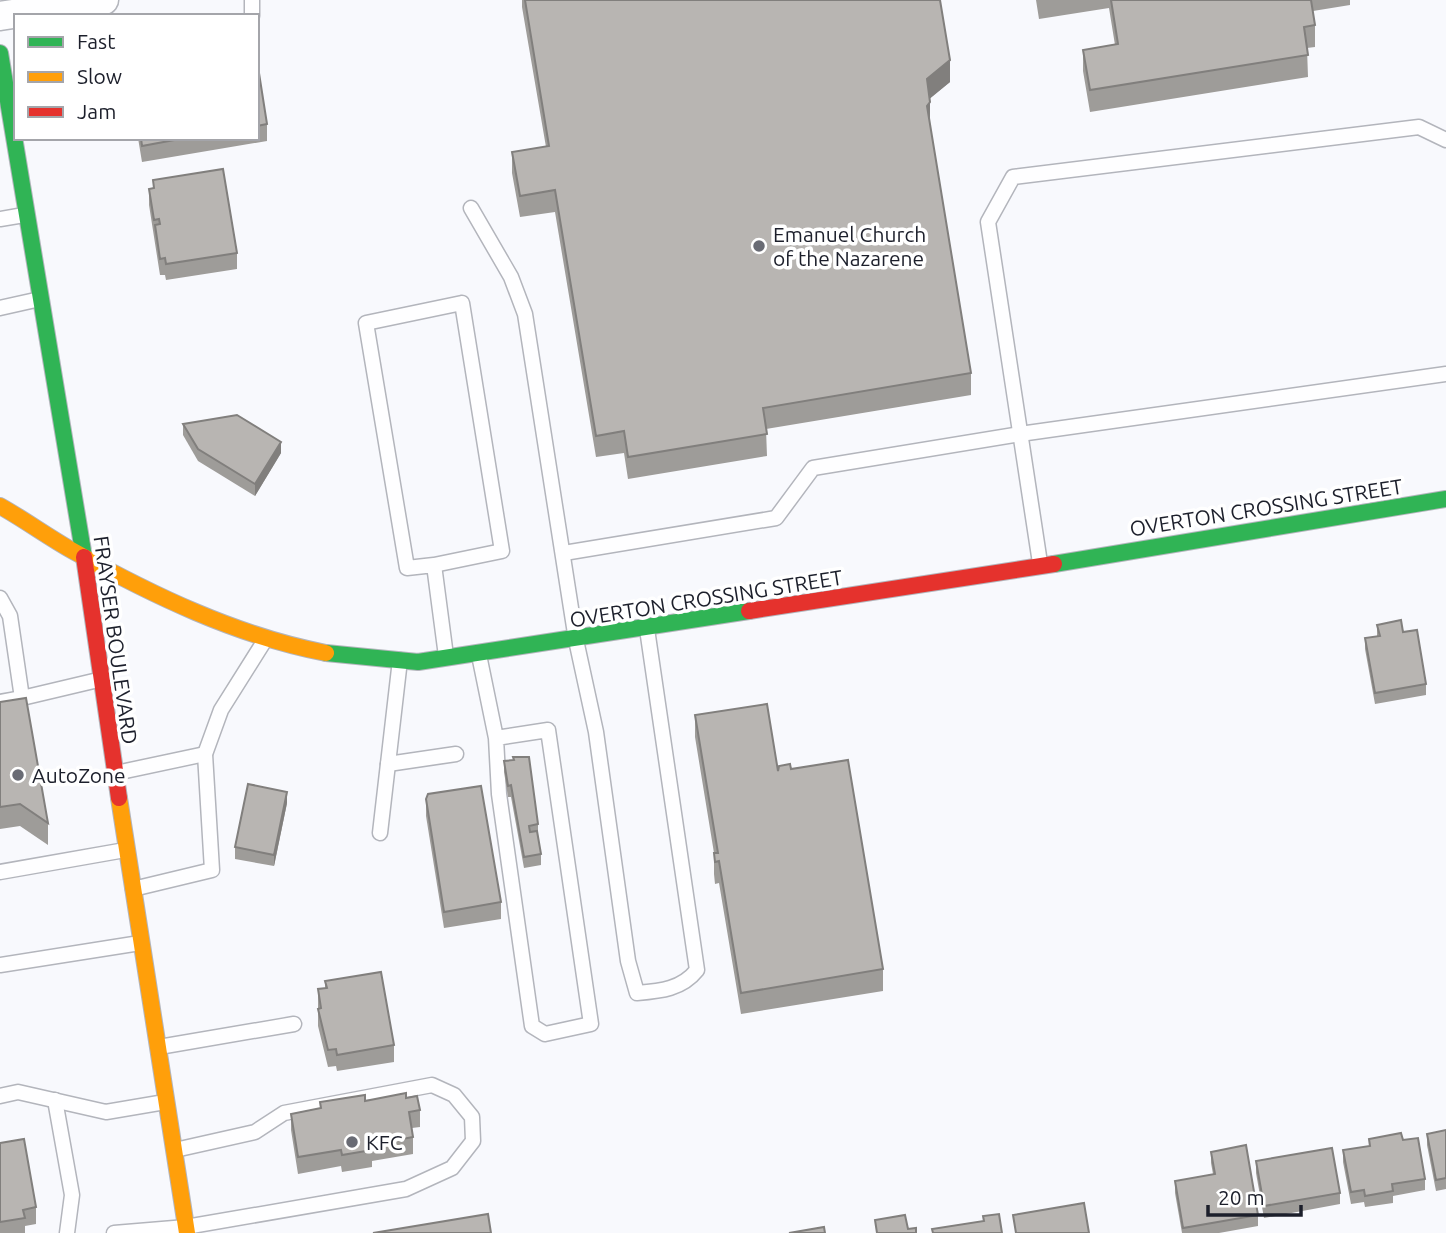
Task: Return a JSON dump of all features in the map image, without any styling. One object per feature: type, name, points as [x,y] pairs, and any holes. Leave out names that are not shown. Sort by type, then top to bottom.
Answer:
[{"type":"main road","name":"FRAYSER BOULEVARD","points":[[0,53],[9,129],[84,557],[100,680],[186,1230]]},
{"type":"main road","name":"OVERTON CROSSING STREET","points":[[0,506],[84,557],[191,611],[267,638],[359,658],[400,660],[446,658],[576,640],[1446,499]]},
{"type":"street","points":[[0,16],[104,0]]},
{"type":"lane","points":[[1040,566],[988,222],[1013,177],[1419,127],[1446,140]]},
{"type":"lane","points":[[471,208],[511,276],[525,314],[576,640],[596,732],[628,961],[637,993],[658,992],[687,983],[697,970],[647,628]]},
{"type":"lane","points":[[0,219],[26,215]]},
{"type":"lane","points":[[0,308],[40,299]]},
{"type":"lane","points":[[462,303],[502,551],[434,565],[407,568],[366,323],[462,303]]},
{"type":"lane","points":[[564,553],[776,518],[813,468],[1020,433],[1446,374]]},
{"type":"lane","points":[[434,565],[446,658]]},
{"type":"lane","points":[[0,598],[10,616],[22,698]]},
{"type":"lane","points":[[132,889],[212,870],[205,754],[220,710],[267,638]]},
{"type":"lane","points":[[478,654],[496,738],[499,794],[532,1026],[545,1034],[591,1024],[548,730],[496,738]]},
{"type":"lane","points":[[380,833],[400,660]]},
{"type":"lane","points":[[0,702],[100,680]]},
{"type":"lane","points":[[115,773],[205,754]]},
{"type":"lane","points":[[388,764],[456,754]]},
{"type":"lane","points":[[0,872],[126,849]]},
{"type":"lane","points":[[0,965],[141,943]]},
{"type":"lane","points":[[157,1048],[294,1024]]},
{"type":"lane","points":[[114,1233],[186,1230],[406,1189],[452,1168],[473,1142],[472,1117],[454,1095],[432,1086],[284,1113],[245,1136],[174,1150]]},
{"type":"lane","points":[[0,1096],[18,1093],[106,1112],[166,1102]]},
{"type":"lane","points":[[55,1100],[72,1195],[67,1233]]},
{"type":"building","points":[[525,0],[940,0],[950,60],[927,79],[930,102],[927,106],[971,373],[763,408],[767,434],[628,457],[624,431],[596,436],[555,190],[520,196],[512,152],[549,146]]},
{"type":"building","points":[[1111,0],[1311,0],[1315,25],[1304,27],[1308,55],[1090,90],[1083,50],[1118,44]]},
{"type":"building","points":[[259,73],[267,124],[259,126]]},
{"type":"building","points":[[141,140],[174,140],[142,146]]},
{"type":"building","points":[[223,169],[237,253],[166,264],[165,258],[160,259],[155,225],[160,224],[159,219],[154,220],[149,189],[154,188],[153,180]]},
{"type":"building","points":[[237,415],[281,442],[255,484],[198,449],[183,424]]},
{"type":"building","points":[[1401,620],[1403,632],[1417,630],[1426,684],[1375,693],[1365,638],[1380,636],[1377,625]]},
{"type":"building","name":"AutoZone","points":[[26,698],[48,823],[20,804],[0,807],[0,702]]},
{"type":"building","points":[[767,704],[778,771],[779,766],[790,764],[791,769],[848,760],[883,969],[741,993],[719,861],[715,862],[714,853],[718,853],[695,715]]},
{"type":"building","points":[[513,757],[529,757],[538,824],[529,826],[530,832],[537,831],[541,854],[524,857],[504,761],[514,760]]},
{"type":"building","points":[[248,784],[287,792],[274,855],[235,847]]},
{"type":"building","points":[[481,786],[501,902],[444,912],[426,799],[428,794]]},
{"type":"building","points":[[381,972],[394,1045],[337,1055],[336,1049],[328,1050],[318,1009],[321,1008],[318,989],[327,988],[325,981]]},
{"type":"building","name":"KFC","points":[[406,1093],[406,1098],[417,1096],[420,1110],[409,1112],[413,1137],[371,1145],[372,1150],[342,1155],[341,1150],[298,1157],[291,1114],[321,1108],[320,1102],[365,1095],[365,1101]]},
{"type":"building","points":[[1446,1130],[1446,1178],[1436,1180],[1427,1134]]},
{"type":"building","points":[[1401,1133],[1403,1140],[1418,1138],[1425,1179],[1392,1184],[1393,1191],[1365,1196],[1364,1190],[1351,1192],[1343,1150],[1370,1146],[1369,1139]]},
{"type":"building","points":[[24,1139],[36,1207],[23,1210],[25,1218],[0,1222],[0,1143]]},
{"type":"building","points":[[1246,1145],[1258,1215],[1183,1228],[1175,1181],[1215,1174],[1211,1152]]},
{"type":"building","points":[[1332,1148],[1340,1193],[1264,1206],[1256,1161]]},
{"type":"building","points":[[1084,1203],[1089,1233],[1016,1233],[1013,1215]]},
{"type":"building","points":[[488,1214],[491,1233],[373,1233]]},
{"type":"building","points":[[999,1214],[1002,1233],[933,1233],[932,1229],[984,1221],[983,1216]]},
{"type":"building","points":[[905,1215],[908,1229],[916,1228],[916,1233],[877,1233],[875,1220]]},
{"type":"building","points":[[824,1227],[825,1233],[789,1233]]},
{"type":"traffic: fast","points":[[0,53],[14,137]]},
{"type":"traffic: fast","points":[[14,140],[84,557]]},
{"type":"traffic: fast","points":[[1054,564],[1446,499]]},
{"type":"traffic: fast","points":[[326,653],[418,662],[749,611]]},
{"type":"traffic: slow","points":[[0,506],[73,551],[164,598],[260,636],[326,653]]},
{"type":"traffic: slow","points":[[119,798],[187,1233]]},
{"type":"traffic: jam","points":[[84,557],[119,798]]},
{"type":"traffic: jam","points":[[749,611],[1054,564]]},
{"type":"place","name":"Emanuel Church of the Nazarene","points":[[759,246]]},
{"type":"place","name":"AutoZone","points":[[18,775]]},
{"type":"place","name":"KFC","points":[[352,1142]]}]
